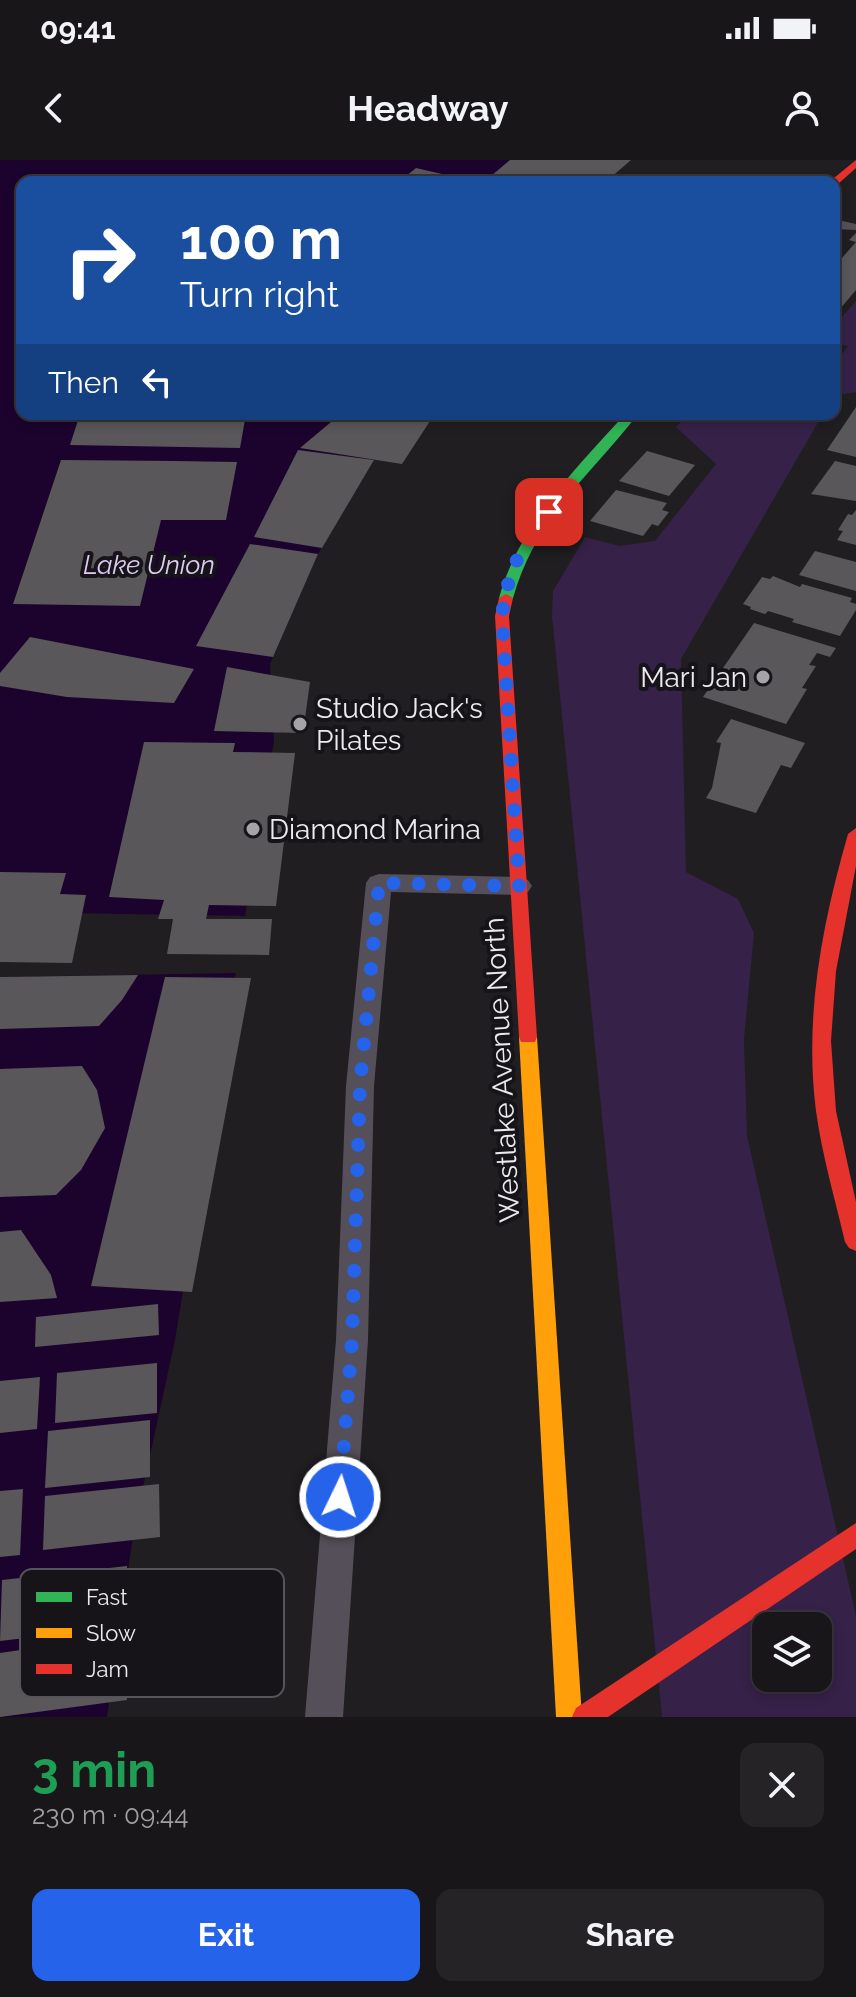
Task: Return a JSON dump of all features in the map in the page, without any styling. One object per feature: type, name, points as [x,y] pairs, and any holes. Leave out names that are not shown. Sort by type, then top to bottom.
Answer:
[{"type":"main road","points":[[840,177],[856,163]]},
{"type":"main road","name":"Westlake Avenue North","points":[[569,1717],[502,616],[506,587],[520,550],[533,530],[627,420]]},
{"type":"main road","points":[[856,834],[834,909],[823,998],[823,1092],[856,1242]]},
{"type":"main road","points":[[585,1717],[856,1535]]},
{"type":"lane","points":[[324,1717],[352,1340],[360,1086],[379,883],[519,886]]},
{"type":"shaded area","points":[[856,301],[856,392],[840,395],[840,357],[848,346],[840,344],[840,319]]},
{"type":"shaded area","points":[[682,420],[820,420],[681,659],[686,872],[738,899],[754,933],[744,1039],[747,1136],[856,1616],[856,1717],[662,1717],[552,616],[553,591],[585,537],[620,546],[655,541],[716,464],[676,427]]},
{"type":"water","name":"Lake Union","points":[[0,160],[510,160],[490,176],[16,176],[16,420],[413,420],[374,460],[318,554],[270,664],[274,741],[175,1340],[128,1569],[20,1569],[20,1697],[110,1697],[107,1717],[0,1717]]},
{"type":"pier","points":[[0,912],[249,916],[239,973],[0,977]]},
{"type":"building","points":[[510,160],[631,160],[612,176],[491,176]]},
{"type":"building","points":[[416,168],[450,176],[406,176]]},
{"type":"building","points":[[856,242],[856,290],[840,309],[840,260]]},
{"type":"building","points":[[856,407],[856,457],[827,450]]},
{"type":"building","points":[[78,420],[245,420],[240,448],[70,445]]},
{"type":"building","points":[[333,420],[431,420],[402,464],[300,448]]},
{"type":"building","points":[[298,450],[374,460],[322,548],[254,537]]},
{"type":"building","points":[[647,451],[695,465],[669,496],[619,481]]},
{"type":"building","points":[[61,460],[237,462],[226,520],[161,520],[140,606],[13,604]]},
{"type":"building","points":[[835,461],[856,466],[856,501],[811,494]]},
{"type":"building","points":[[616,490],[667,503],[662,510],[669,512],[658,526],[652,524],[643,536],[590,521]]},
{"type":"building","points":[[856,510],[856,545],[837,540],[843,531],[838,530],[848,514],[852,515]]},
{"type":"building","points":[[250,544],[318,554],[273,657],[196,646]]},
{"type":"building","points":[[815,551],[856,562],[856,591],[799,575]]},
{"type":"building","points":[[773,576],[800,587],[802,584],[852,598],[850,602],[856,604],[856,610],[840,636],[792,622],[794,619],[768,611],[765,614],[743,604],[762,577],[770,579]]},
{"type":"building","name":"Mari Jan","points":[[754,623],[836,648],[830,657],[817,653],[809,665],[816,666],[802,688],[807,689],[786,724],[703,697]]},
{"type":"building","points":[[30,637],[194,669],[174,703],[67,697],[0,686],[0,673]]},
{"type":"building","points":[[227,667],[310,682],[303,733],[214,731]]},
{"type":"building","points":[[731,719],[805,743],[791,768],[781,765],[756,813],[706,798],[712,788],[721,743],[716,742]]},
{"type":"building","points":[[144,742],[235,743],[233,752],[295,753],[276,906],[209,905],[206,919],[272,919],[269,955],[167,954],[173,919],[158,919],[164,900],[109,897]]},
{"type":"building","points":[[0,872],[66,873],[60,894],[86,895],[72,963],[0,962]]},
{"type":"building","points":[[138,975],[122,1000],[99,1026],[0,1029],[0,977]]},
{"type":"building","points":[[165,977],[251,978],[192,1292],[91,1286]]},
{"type":"building","points":[[82,1066],[97,1090],[105,1128],[81,1170],[56,1195],[0,1197],[0,1069]]},
{"type":"building","points":[[21,1230],[51,1275],[57,1298],[0,1302],[0,1232]]},
{"type":"building","points":[[158,1304],[159,1335],[35,1347],[36,1317]]},
{"type":"building","points":[[157,1363],[157,1413],[55,1423],[57,1373]]},
{"type":"building","points":[[40,1377],[37,1429],[0,1433],[0,1381]]},
{"type":"building","points":[[150,1420],[150,1477],[45,1488],[48,1431]]},
{"type":"building","points":[[159,1484],[160,1537],[43,1550],[45,1496]]},
{"type":"building","points":[[23,1489],[20,1555],[0,1557],[0,1491]]},
{"type":"building","points":[[127,1566],[127,1569],[100,1569]]},
{"type":"building","points":[[20,1578],[20,1639],[0,1641],[2,1580]]},
{"type":"building","points":[[20,1650],[20,1697],[127,1697],[127,1700],[0,1717],[0,1653]]},
{"type":"traffic: fast","points":[[506,598],[525,546],[540,522],[575,477],[627,420]]},
{"type":"traffic: slow","points":[[528,1037],[569,1717]]},
{"type":"traffic: jam","points":[[840,177],[856,163]]},
{"type":"traffic: jam","points":[[506,598],[502,616],[528,1037]]},
{"type":"traffic: jam","points":[[856,834],[826,971],[822,1041],[826,1111],[856,1242]]},
{"type":"traffic: jam","points":[[585,1717],[856,1535]]},
{"type":"place","name":"Mari Jan","points":[[763,677]]},
{"type":"place","name":"Studio Jack's Pilates","points":[[300,724]]},
{"type":"place","name":"Diamond Marina","points":[[253,829]]},
{"type":"route","points":[[340,1497],[352,1340],[360,1086],[379,883],[519,886],[502,616],[506,587],[520,550],[549,512]]}]
